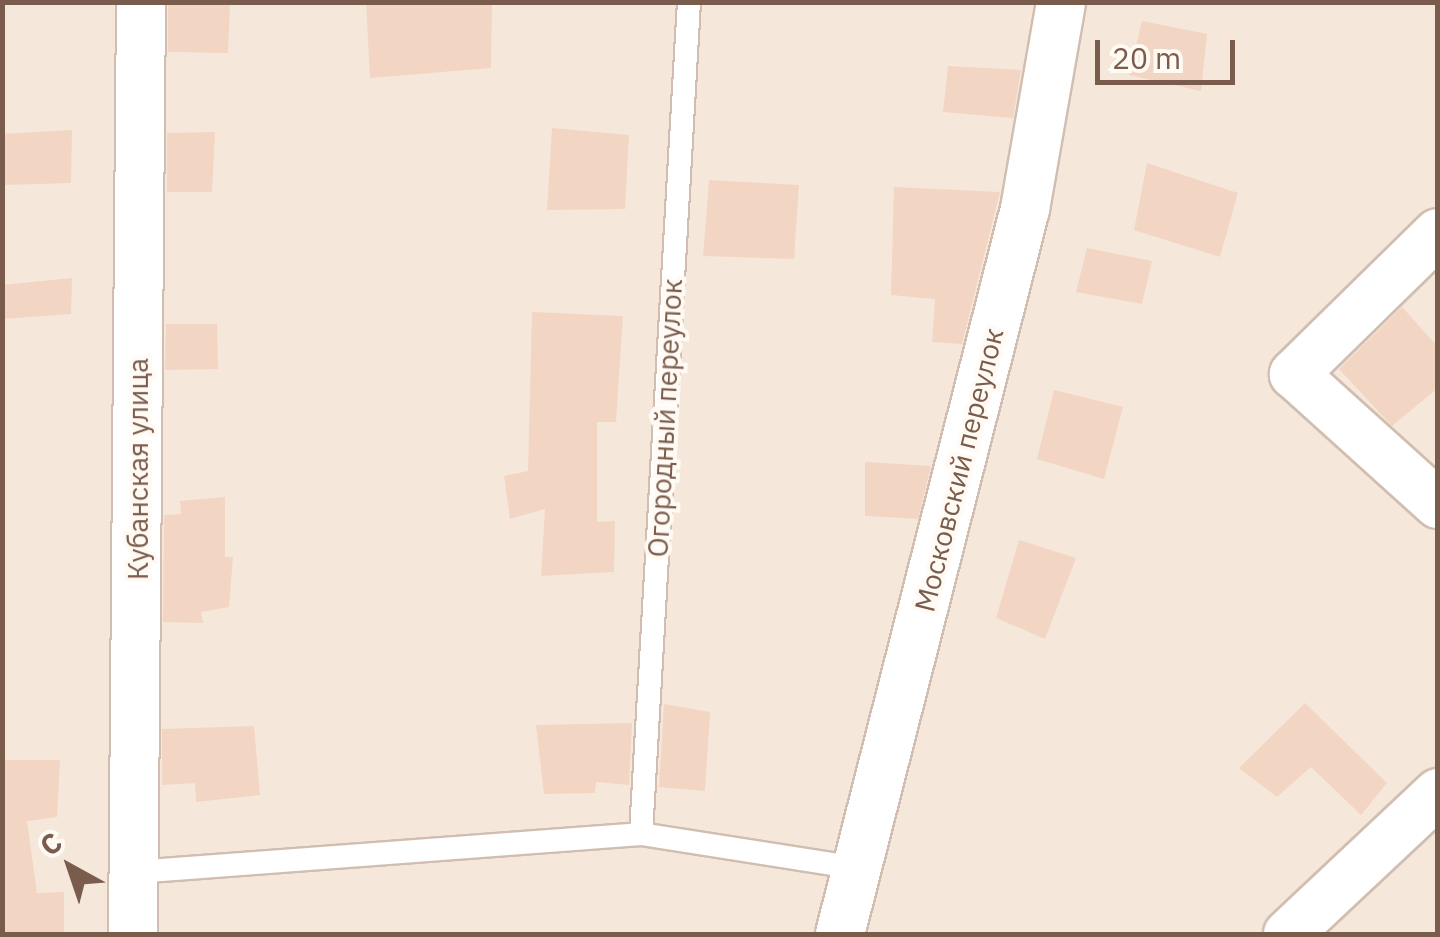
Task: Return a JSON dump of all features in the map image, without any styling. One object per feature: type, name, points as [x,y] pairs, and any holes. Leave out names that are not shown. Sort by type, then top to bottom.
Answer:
[{"type":"street","name":"Кубанская улица","points":[[133,934],[142,2]]},
{"type":"street","name":"Московский переулок","points":[[840,934],[1025,208],[1061,2]]},
{"type":"street","points":[[1438,233],[1294,374],[1438,504]]},
{"type":"street","points":[[1288,934],[1438,793]]},
{"type":"lane","name":"Огородный переулок","points":[[641,834],[689,2]]},
{"type":"lane","points":[[135,872],[641,834],[858,868]]},
{"type":"shaded area","points":[[2,3],[1437,3],[1437,934],[3,934]]},
{"type":"building","points":[[168,2],[230,2],[228,53],[168,52]]},
{"type":"building","points":[[366,2],[492,2],[491,68],[370,78]]},
{"type":"building","points":[[1142,21],[1207,34],[1201,91],[1129,75]]},
{"type":"building","points":[[948,66],[1021,70],[1013,118],[943,112]]},
{"type":"building","points":[[552,128],[629,135],[625,209],[547,210]]},
{"type":"building","points":[[72,130],[71,183],[2,185],[2,134]]},
{"type":"building","points":[[215,132],[212,192],[167,192],[167,133]]},
{"type":"building","points":[[1147,163],[1238,193],[1220,257],[1134,230]]},
{"type":"building","points":[[709,180],[799,185],[794,259],[703,256]]},
{"type":"building","points":[[894,187],[1000,192],[962,344],[932,342],[935,299],[891,295]]},
{"type":"building","points":[[1087,248],[1152,261],[1142,304],[1076,292]]},
{"type":"building","points":[[72,278],[71,314],[2,319],[2,285]]},
{"type":"building","points":[[1402,307],[1438,347],[1438,388],[1392,426],[1339,369]]},
{"type":"building","points":[[532,312],[623,316],[616,422],[597,422],[597,522],[615,521],[614,572],[541,576],[545,509],[510,519],[504,476],[528,471]]},
{"type":"building","points":[[166,324],[217,324],[218,369],[165,370]]},
{"type":"building","points":[[1054,390],[1123,407],[1104,479],[1037,459]]},
{"type":"building","points":[[865,462],[931,466],[918,519],[865,516]]},
{"type":"building","points":[[225,497],[225,557],[233,557],[229,607],[201,612],[203,623],[163,622],[164,515],[181,514],[180,501]]},
{"type":"building","points":[[1019,540],[1076,558],[1045,639],[996,618]]},
{"type":"building","points":[[1305,703],[1387,783],[1361,815],[1311,767],[1277,797],[1239,768]]},
{"type":"building","points":[[664,704],[710,712],[705,791],[659,787]]},
{"type":"building","points":[[632,723],[629,785],[596,782],[595,793],[544,794],[536,725]]},
{"type":"building","points":[[254,726],[260,795],[196,802],[195,783],[162,785],[162,729]]},
{"type":"building","points":[[2,760],[60,760],[57,817],[27,821],[37,893],[64,892],[64,934],[2,934]]}]
